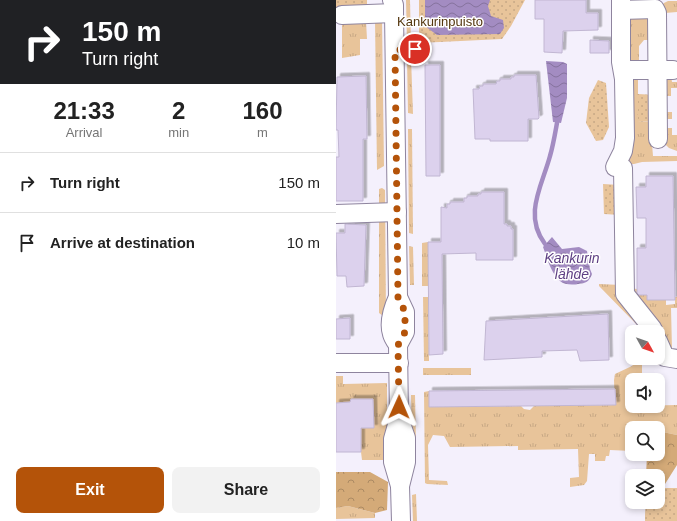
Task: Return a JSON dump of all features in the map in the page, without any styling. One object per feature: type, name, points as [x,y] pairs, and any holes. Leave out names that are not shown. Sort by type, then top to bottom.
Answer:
[{"type":"street","points":[[342,15],[394,4],[398,297],[405,312],[405,332],[398,354],[399,418],[393,439],[393,462],[400,486],[401,521]]},
{"type":"street","points":[[649,325],[625,294],[619,167],[625,138],[624,79],[621,62],[621,5],[655,10],[657,13],[665,70],[658,139]]},
{"type":"street","points":[[395,50],[415,49]]},
{"type":"street","points":[[623,70],[665,70]]},
{"type":"street","points":[[336,214],[397,212]]},
{"type":"street","points":[[336,363],[398,354]]},
{"type":"street","points":[[665,357],[677,359]]},
{"type":"green space","points":[[336,0],[367,0],[367,8],[336,9]]},
{"type":"green space","points":[[406,0],[410,0],[411,44],[407,43]]},
{"type":"green space","name":"Kankurinpuisto","points":[[419,0],[525,0],[502,39],[419,43]]},
{"type":"green space","points":[[668,1],[677,1],[677,12],[665,13],[662,5]]},
{"type":"green space","points":[[626,13],[651,13],[651,40],[644,40],[639,46],[639,63],[630,65]]},
{"type":"green space","points":[[382,20],[384,166],[377,170],[375,21]]},
{"type":"green space","points":[[366,21],[367,39],[360,39],[360,55],[342,58],[342,23]]},
{"type":"green space","points":[[411,57],[413,114],[408,113],[407,58]]},
{"type":"green space","points":[[669,74],[672,82],[677,82],[677,88],[671,88],[671,96],[667,96],[667,112],[672,112],[672,119],[667,119],[667,128],[672,128],[672,135],[677,135],[677,151],[669,148],[663,142],[661,89]]},
{"type":"green space","points":[[628,79],[638,79],[638,122],[656,121],[652,144],[653,156],[677,156],[677,161],[620,164]]},
{"type":"green space","points":[[598,80],[606,83],[609,127],[603,140],[596,141],[586,123],[589,98]]},
{"type":"green space","points":[[638,94],[656,95],[656,121],[638,122]]},
{"type":"green space","points":[[408,129],[412,129],[413,234],[409,233]]},
{"type":"green space","points":[[603,184],[620,185],[620,215],[604,214]]},
{"type":"green space","points":[[382,188],[385,190],[386,318],[379,313],[379,189]]},
{"type":"green space","points":[[428,242],[428,286],[422,286],[422,243]]},
{"type":"green space","points":[[409,246],[413,247],[414,285],[410,285]]},
{"type":"green space","points":[[599,284],[621,285],[644,325],[637,325],[599,286]]},
{"type":"green space","points":[[629,288],[637,289],[637,295],[647,295],[666,300],[666,305],[675,304],[675,297],[677,297],[677,308],[671,308],[672,349],[677,349],[677,353],[672,353],[665,342],[665,325],[653,325]]},
{"type":"green space","points":[[423,297],[428,297],[429,361],[424,361]]},
{"type":"green space","points":[[642,365],[642,373],[625,373],[625,413],[665,413],[665,405],[677,405],[677,435],[665,432],[665,421],[625,421],[625,451],[610,450],[609,456],[606,456],[605,461],[595,461],[595,454],[589,454],[587,481],[584,485],[570,487],[570,478],[579,477],[578,449],[518,450],[518,446],[450,447],[444,436],[433,435],[428,445],[429,480],[447,481],[448,485],[425,483],[424,392],[429,391],[429,407],[521,406],[524,409],[530,410],[534,406],[615,405],[615,374],[632,366]]},
{"type":"green space","points":[[423,368],[471,368],[471,375],[423,375]]},
{"type":"green space","points":[[336,376],[343,376],[343,384],[387,383],[387,460],[362,460],[361,428],[374,428],[373,400],[336,403]]},
{"type":"green space","points":[[411,395],[415,395],[416,445],[412,445]]},
{"type":"green space","points":[[665,432],[677,435],[677,465],[665,484],[665,469],[646,469],[647,461],[665,461]]},
{"type":"green space","points":[[336,472],[370,472],[388,482],[387,510],[375,513],[348,506],[336,508]]},
{"type":"green space","points":[[665,488],[677,488],[677,521],[645,521],[646,509],[665,509]]},
{"type":"green space","points":[[416,494],[417,521],[413,521],[412,495]]},
{"type":"green space","points":[[348,506],[375,513],[375,518],[336,519],[336,508]]},
{"type":"green space","points":[[646,509],[653,509],[645,521]]},
{"type":"water","name":"Kankurinpuisto","points":[[425,0],[490,0],[488,6],[491,16],[503,20],[504,28],[500,34],[437,35],[425,26]]},
{"type":"water","points":[[546,61],[563,62],[567,64],[567,98],[561,123],[553,122]]},
{"type":"water","name":"Kankurin lähde","points":[[552,237],[562,249],[579,247],[587,251],[592,274],[587,282],[574,285],[564,283],[557,278],[543,247]]},
{"type":"building","points":[[535,0],[586,0],[586,13],[598,13],[598,30],[563,31],[562,53],[544,52],[544,19],[535,19]]},
{"type":"building","points":[[590,40],[609,41],[609,53],[590,53]]},
{"type":"building","points":[[425,65],[440,65],[440,176],[426,176]]},
{"type":"building","points":[[514,75],[536,75],[539,118],[528,119],[528,141],[490,141],[490,139],[475,139],[473,89],[479,89],[480,86],[483,86],[483,84],[496,84],[497,81],[500,81],[500,79],[511,79]]},
{"type":"building","points":[[366,76],[367,139],[363,139],[363,201],[336,201],[336,157],[339,157],[338,130],[336,130],[337,77]]},
{"type":"building","points":[[646,176],[673,176],[675,300],[647,300],[647,295],[639,295],[637,293],[637,248],[646,248],[646,218],[637,218],[636,187],[646,187]]},
{"type":"building","points":[[481,192],[504,192],[504,224],[511,226],[511,229],[513,229],[513,260],[476,260],[476,253],[442,254],[443,354],[429,355],[428,242],[441,242],[441,207],[447,208],[447,204],[450,204],[450,202],[464,202],[464,198],[467,198],[467,196],[478,196]]},
{"type":"building","points":[[345,224],[366,225],[364,286],[347,287],[346,276],[337,276],[336,233],[345,233]]},
{"type":"building","points":[[608,314],[609,360],[580,361],[577,350],[542,351],[542,357],[484,360],[486,321]]},
{"type":"building","points":[[350,318],[350,339],[336,339],[336,319]]},
{"type":"building","points":[[615,389],[616,405],[429,407],[429,391]]},
{"type":"building","points":[[351,399],[373,399],[374,428],[361,428],[361,452],[336,452],[336,403],[350,402]]},
{"type":"waterway","points":[[545,244],[535,222],[536,200],[547,167],[557,123]]},
{"type":"route","points":[[399,407],[398,345],[405,332],[405,312],[398,297],[395,50],[415,49]]}]
